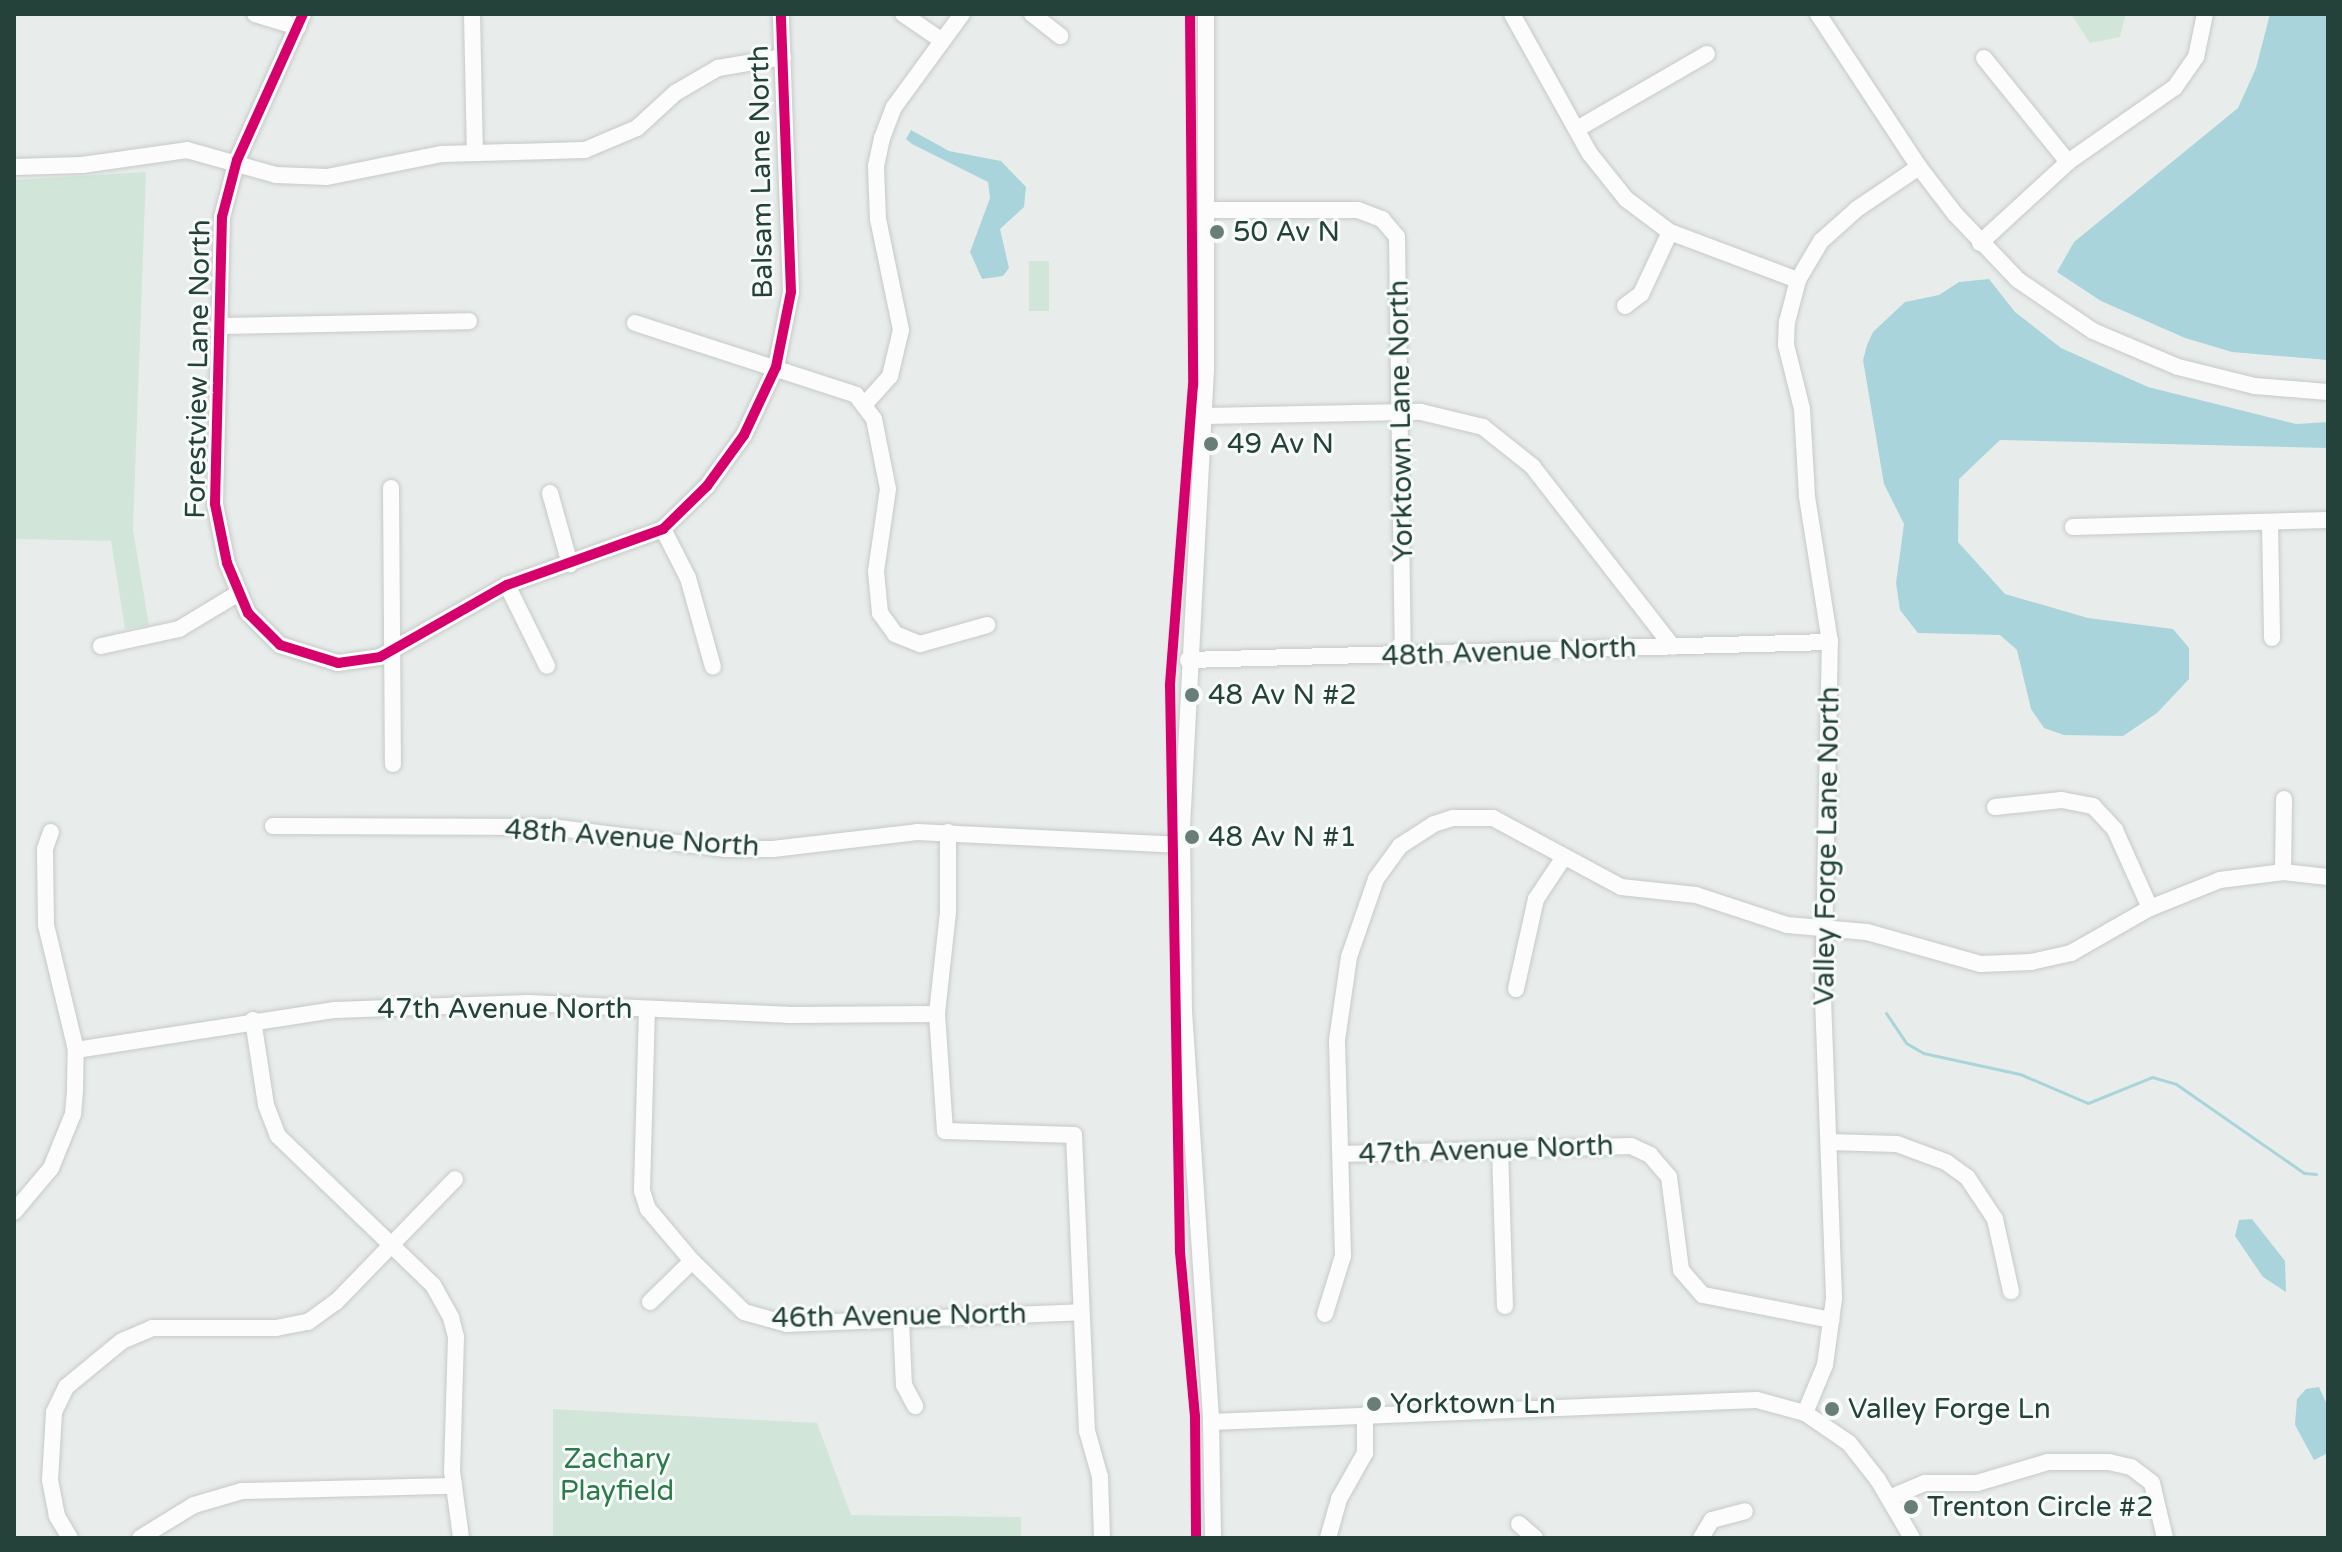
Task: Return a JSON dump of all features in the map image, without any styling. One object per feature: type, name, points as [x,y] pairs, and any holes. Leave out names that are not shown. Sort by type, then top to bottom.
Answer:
[{"type":"street","points":[[255,14],[300,20]]},
{"type":"street","points":[[472,14],[475,152]]},
{"type":"street","name":"Balsam Lane North","points":[[663,529],[707,486],[744,435],[776,367],[791,292],[781,14]]},
{"type":"street","points":[[903,14],[941,40]]},
{"type":"street","points":[[865,404],[890,376],[901,330],[878,219],[876,166],[882,138],[894,107],[962,14]]},
{"type":"street","points":[[1032,14],[1060,36]]},
{"type":"street","points":[[1206,14],[1204,416],[1188,660],[1182,845],[1184,1011],[1211,1422],[1213,1538]]},
{"type":"street","points":[[1512,14],[1607,178],[1670,232],[1798,280],[1838,224],[1919,167]]},
{"type":"street","points":[[1818,14],[1919,167],[1980,243],[2054,307],[2135,351],[2212,377],[2328,392]]},
{"type":"street","points":[[1980,243],[2068,162],[2175,87],[2196,57],[2205,14]]},
{"type":"street","name":"Forestview Lane North","points":[[237,594],[215,504],[222,217],[237,160],[300,20]]},
{"type":"street","points":[[1577,129],[1707,54]]},
{"type":"street","points":[[14,167],[82,165],[187,150],[237,160],[276,175],[327,177],[441,154],[585,150],[637,128],[675,93],[718,68],[783,57]]},
{"type":"street","points":[[1984,58],[2068,162]]},
{"type":"street","name":"Yorktown Lane North","points":[[1207,210],[1358,210],[1382,219],[1399,243],[1403,654]]},
{"type":"street","points":[[1625,306],[1641,294],[1670,232]]},
{"type":"street","name":"Valley Forge Lane North","points":[[1798,280],[1786,345],[1802,409],[1807,496],[1830,642],[1824,928],[1832,1320],[1825,1365],[1805,1413]]},
{"type":"street","points":[[218,326],[469,321]]},
{"type":"street","points":[[635,323],[844,390],[865,404],[874,419],[888,489],[876,571],[880,613],[895,634],[920,644],[987,625]]},
{"type":"street","points":[[1204,416],[1400,412],[1463,419],[1517,451],[1673,647]]},
{"type":"street","points":[[391,488],[393,764]]},
{"type":"street","points":[[550,493],[570,564]]},
{"type":"street","points":[[2073,527],[2328,520]]},
{"type":"street","points":[[2270,522],[2272,638]]},
{"type":"street","points":[[101,646],[179,629],[237,594],[263,631],[297,653],[338,663],[380,657],[507,585],[663,529],[684,569],[713,667]]},
{"type":"street","points":[[507,585],[547,666]]},
{"type":"street","name":"48th Avenue North","points":[[1188,660],[1830,642]]},
{"type":"street","points":[[2283,872],[2284,799]]},
{"type":"street","points":[[1995,807],[2062,800],[2093,806],[2115,830],[2150,908]]},
{"type":"street","points":[[1325,1314],[1343,1256],[1337,1040],[1345,984],[1365,900],[1387,863],[1416,833],[1473,816],[1513,824],[1564,857],[1621,887],[1696,895],[1787,925],[1896,938],[1981,964],[2008,964],[2071,953],[2150,908],[2220,880],[2283,872],[2328,877]]},
{"type":"street","name":"48th Avenue North","points":[[273,826],[551,827],[737,849],[948,832],[1182,845]]},
{"type":"street","points":[[14,1212],[51,1168],[73,1114],[76,1050],[46,925],[45,849],[51,832]]},
{"type":"street","points":[[948,832],[948,912],[937,1014],[945,1131],[1074,1135],[1087,1431],[1100,1477],[1102,1538]]},
{"type":"street","points":[[1516,989],[1536,899],[1564,857]]},
{"type":"street","name":"47th Avenue North","points":[[76,1050],[311,1011],[494,1004],[788,1015],[937,1014]]},
{"type":"street","name":"46th Avenue North","points":[[647,1009],[642,1191],[648,1209],[692,1261],[744,1312],[760,1320],[787,1324],[1080,1312]]},
{"type":"street","points":[[253,1020],[266,1105],[278,1136],[433,1285],[456,1337],[454,1486],[461,1538]]},
{"type":"street","points":[[1829,1142],[1897,1144],[1946,1162],[1967,1177],[1995,1219],[2011,1291]]},
{"type":"street","name":"47th Avenue North","points":[[1341,1154],[1631,1146],[1650,1155],[1669,1177],[1678,1255],[1691,1285],[1716,1301],[1832,1320]]},
{"type":"street","points":[[1500,1149],[1505,1306]]},
{"type":"street","points":[[70,1538],[57,1516],[50,1480],[54,1412],[66,1387],[122,1341],[152,1328],[276,1328],[308,1322],[391,1245],[455,1179]]},
{"type":"street","points":[[650,1302],[692,1261]]},
{"type":"street","points":[[901,1320],[904,1385],[915,1406]]},
{"type":"street","points":[[1211,1422],[1757,1400],[1805,1413],[1849,1443],[1889,1498],[1912,1538]]},
{"type":"street","points":[[1328,1538],[1339,1499],[1365,1453],[1365,1415]]},
{"type":"street","points":[[1889,1498],[1925,1483],[1977,1483],[2048,1462],[2109,1462],[2131,1467],[2152,1483],[2165,1538]]},
{"type":"street","points":[[140,1538],[194,1505],[242,1491],[454,1486]]},
{"type":"street","points":[[1701,1538],[1712,1520],[1745,1511]]},
{"type":"street","points":[[1519,1524],[1535,1538]]},
{"type":"green space","points":[[2071,14],[2126,14],[2120,37],[2090,43]]},
{"type":"green space","points":[[146,172],[133,530],[149,625],[125,629],[111,541],[14,539],[14,180]]},
{"type":"green space","points":[[1029,261],[1049,261],[1049,311],[1029,311]]},
{"type":"green space","name":"Zachary Playfield","points":[[553,1409],[817,1423],[851,1515],[1021,1517],[1021,1538],[553,1538]]},
{"type":"water","points":[[2270,14],[2328,14],[2328,360],[2232,352],[2185,338],[2101,301],[2057,272],[2074,242],[2238,108],[2256,68]]},
{"type":"water","points":[[911,130],[949,151],[1001,161],[1026,187],[1024,207],[1000,229],[1009,268],[1003,276],[982,279],[970,252],[990,198],[988,182],[912,144],[906,139]]},
{"type":"water","points":[[1989,279],[2015,312],[2061,348],[2148,387],[2296,424],[2328,422],[2328,448],[2000,440],[1959,479],[1958,542],[2005,594],[2088,618],[2173,629],[2189,648],[2189,679],[2157,713],[2123,736],[2064,735],[2044,728],[2031,709],[2017,650],[2000,635],[1918,633],[1900,610],[1896,583],[1904,524],[1884,484],[1863,360],[1867,345],[1873,332],[1905,302],[1939,295],[1959,282]]},
{"type":"water","points":[[2252,1219],[2285,1261],[2286,1292],[2263,1277],[2235,1236],[2239,1220]]},
{"type":"water","points":[[2319,1387],[2328,1407],[2328,1453],[2314,1460],[2295,1425],[2297,1399],[2306,1389]]},
{"type":"waterway","points":[[1886,1013],[1906,1043],[1923,1053],[2020,1074],[2088,1103],[2152,1077],[2176,1084],[2304,1173],[2316,1174]]},
{"type":"cycle path","points":[[303,14],[237,160],[222,217],[215,504],[227,563],[248,613],[280,645],[338,663],[380,657],[507,585],[663,529],[707,486],[744,435],[776,367],[791,292],[781,14]]},
{"type":"cycle path","points":[[1190,14],[1193,385],[1170,685],[1180,1252],[1195,1416],[1196,1538]]},
{"type":"place","name":"50 Av N","points":[[1217,232]]},
{"type":"place","name":"49 Av N","points":[[1211,444]]},
{"type":"place","name":"48 Av N #2","points":[[1192,695]]},
{"type":"place","name":"48 Av N #1","points":[[1192,837]]},
{"type":"place","name":"Yorktown Ln","points":[[1374,1404]]},
{"type":"place","name":"Valley Forge Ln","points":[[1832,1409]]},
{"type":"place","name":"Trenton Circle #2","points":[[1911,1507]]}]
